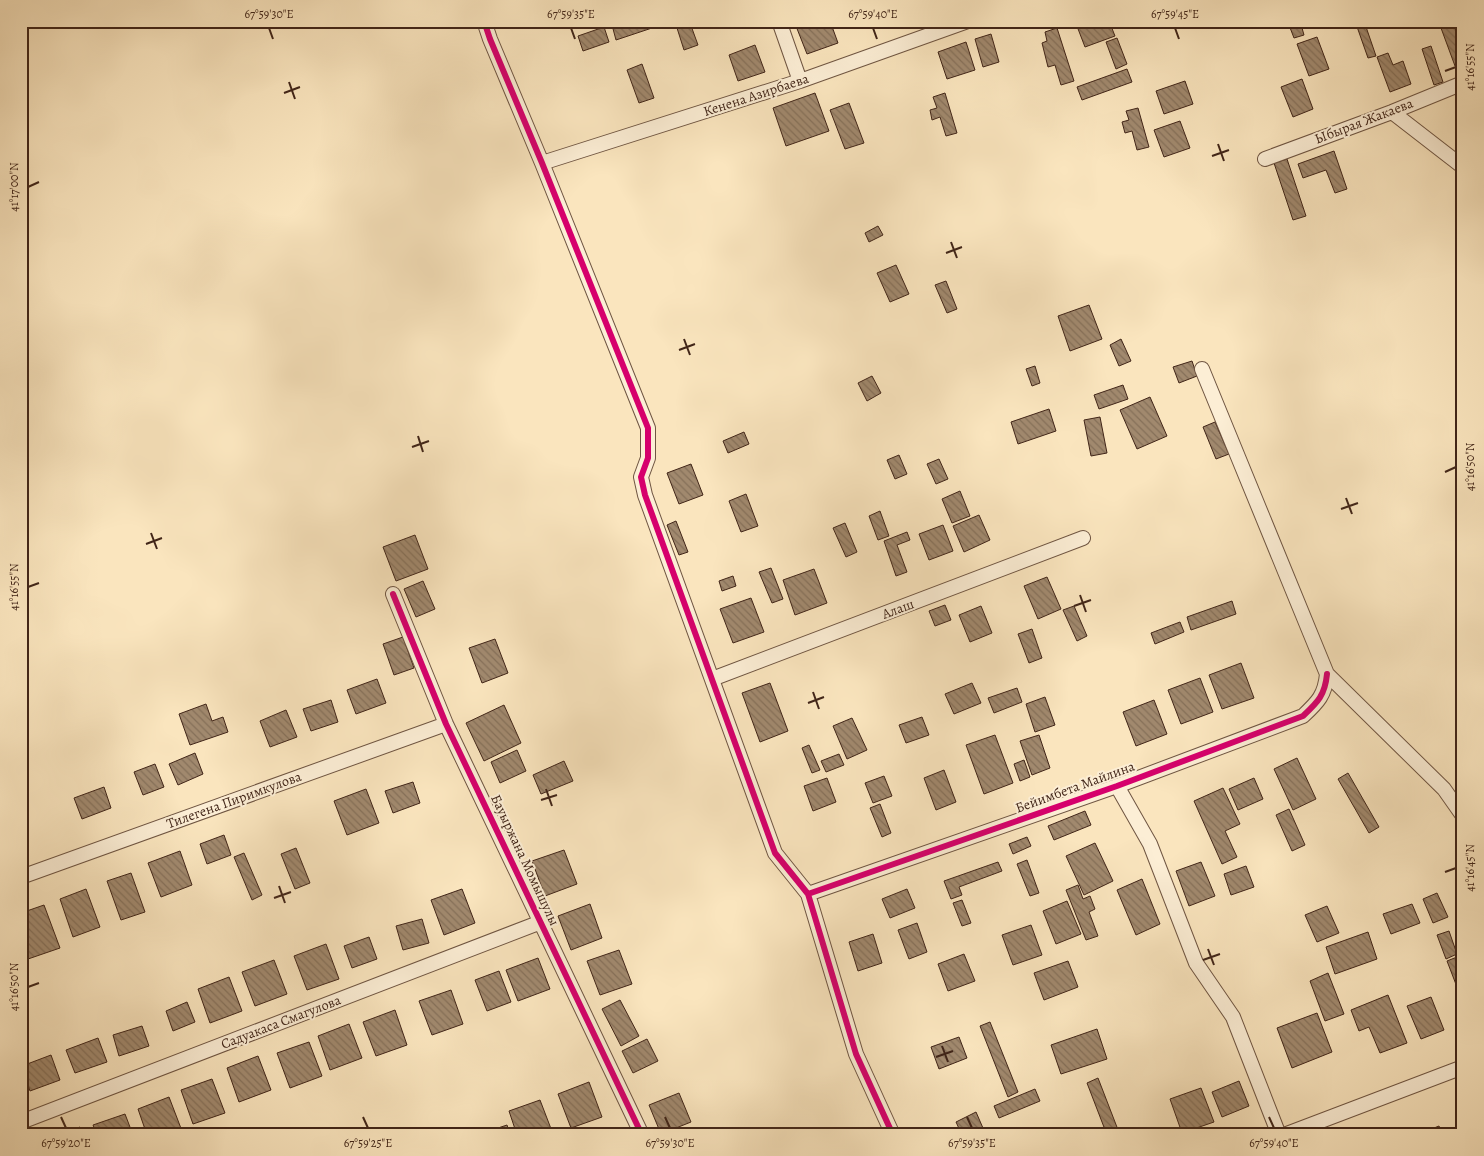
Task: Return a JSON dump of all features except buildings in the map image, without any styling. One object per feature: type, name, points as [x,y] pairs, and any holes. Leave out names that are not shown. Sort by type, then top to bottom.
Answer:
[{"type":"street","points":[[484,21],[648,428],[648,458],[641,477],[645,495],[775,853],[808,894],[856,1054],[893,1135]]},
{"type":"street","points":[[779,21],[800,81]]},
{"type":"street","name":"Кенена Азирбаева","points":[[542,163],[800,81],[968,21]]},
{"type":"street","name":"Ыбырая Жакаева","points":[[1265,159],[1392,112],[1463,83]]},
{"type":"street","points":[[1392,112],[1463,168]]},
{"type":"street","points":[[1202,369],[1327,674],[1444,789],[1463,816]]},
{"type":"street","name":"Алаш","points":[[712,679],[1083,538]]},
{"type":"street","name":"Бауыржана Момышулы","points":[[393,594],[446,724],[641,1135]]},
{"type":"street","name":"Бейимбета Майлина","points":[[808,894],[1117,786],[1304,716],[1316,704],[1326,689],[1327,674]]},
{"type":"street","name":"Тилегена Пиримкулова","points":[[21,877],[446,724]]},
{"type":"street","points":[[1117,786],[1150,844],[1196,962],[1233,1017],[1279,1135]]},
{"type":"street","name":"Садуакаса Смагулова","points":[[21,1122],[541,922]]},
{"type":"street","points":[[1284,1135],[1463,1067]]},
{"type":"cycle path","points":[[484,21],[648,428],[648,458],[641,477],[645,495],[775,853],[808,894],[856,1054],[893,1135]]},
{"type":"cycle path","points":[[393,594],[446,724],[642,1135]]},
{"type":"cycle path","points":[[808,894],[1117,786],[1303,716],[1320,698],[1325,687],[1327,674]]}]
